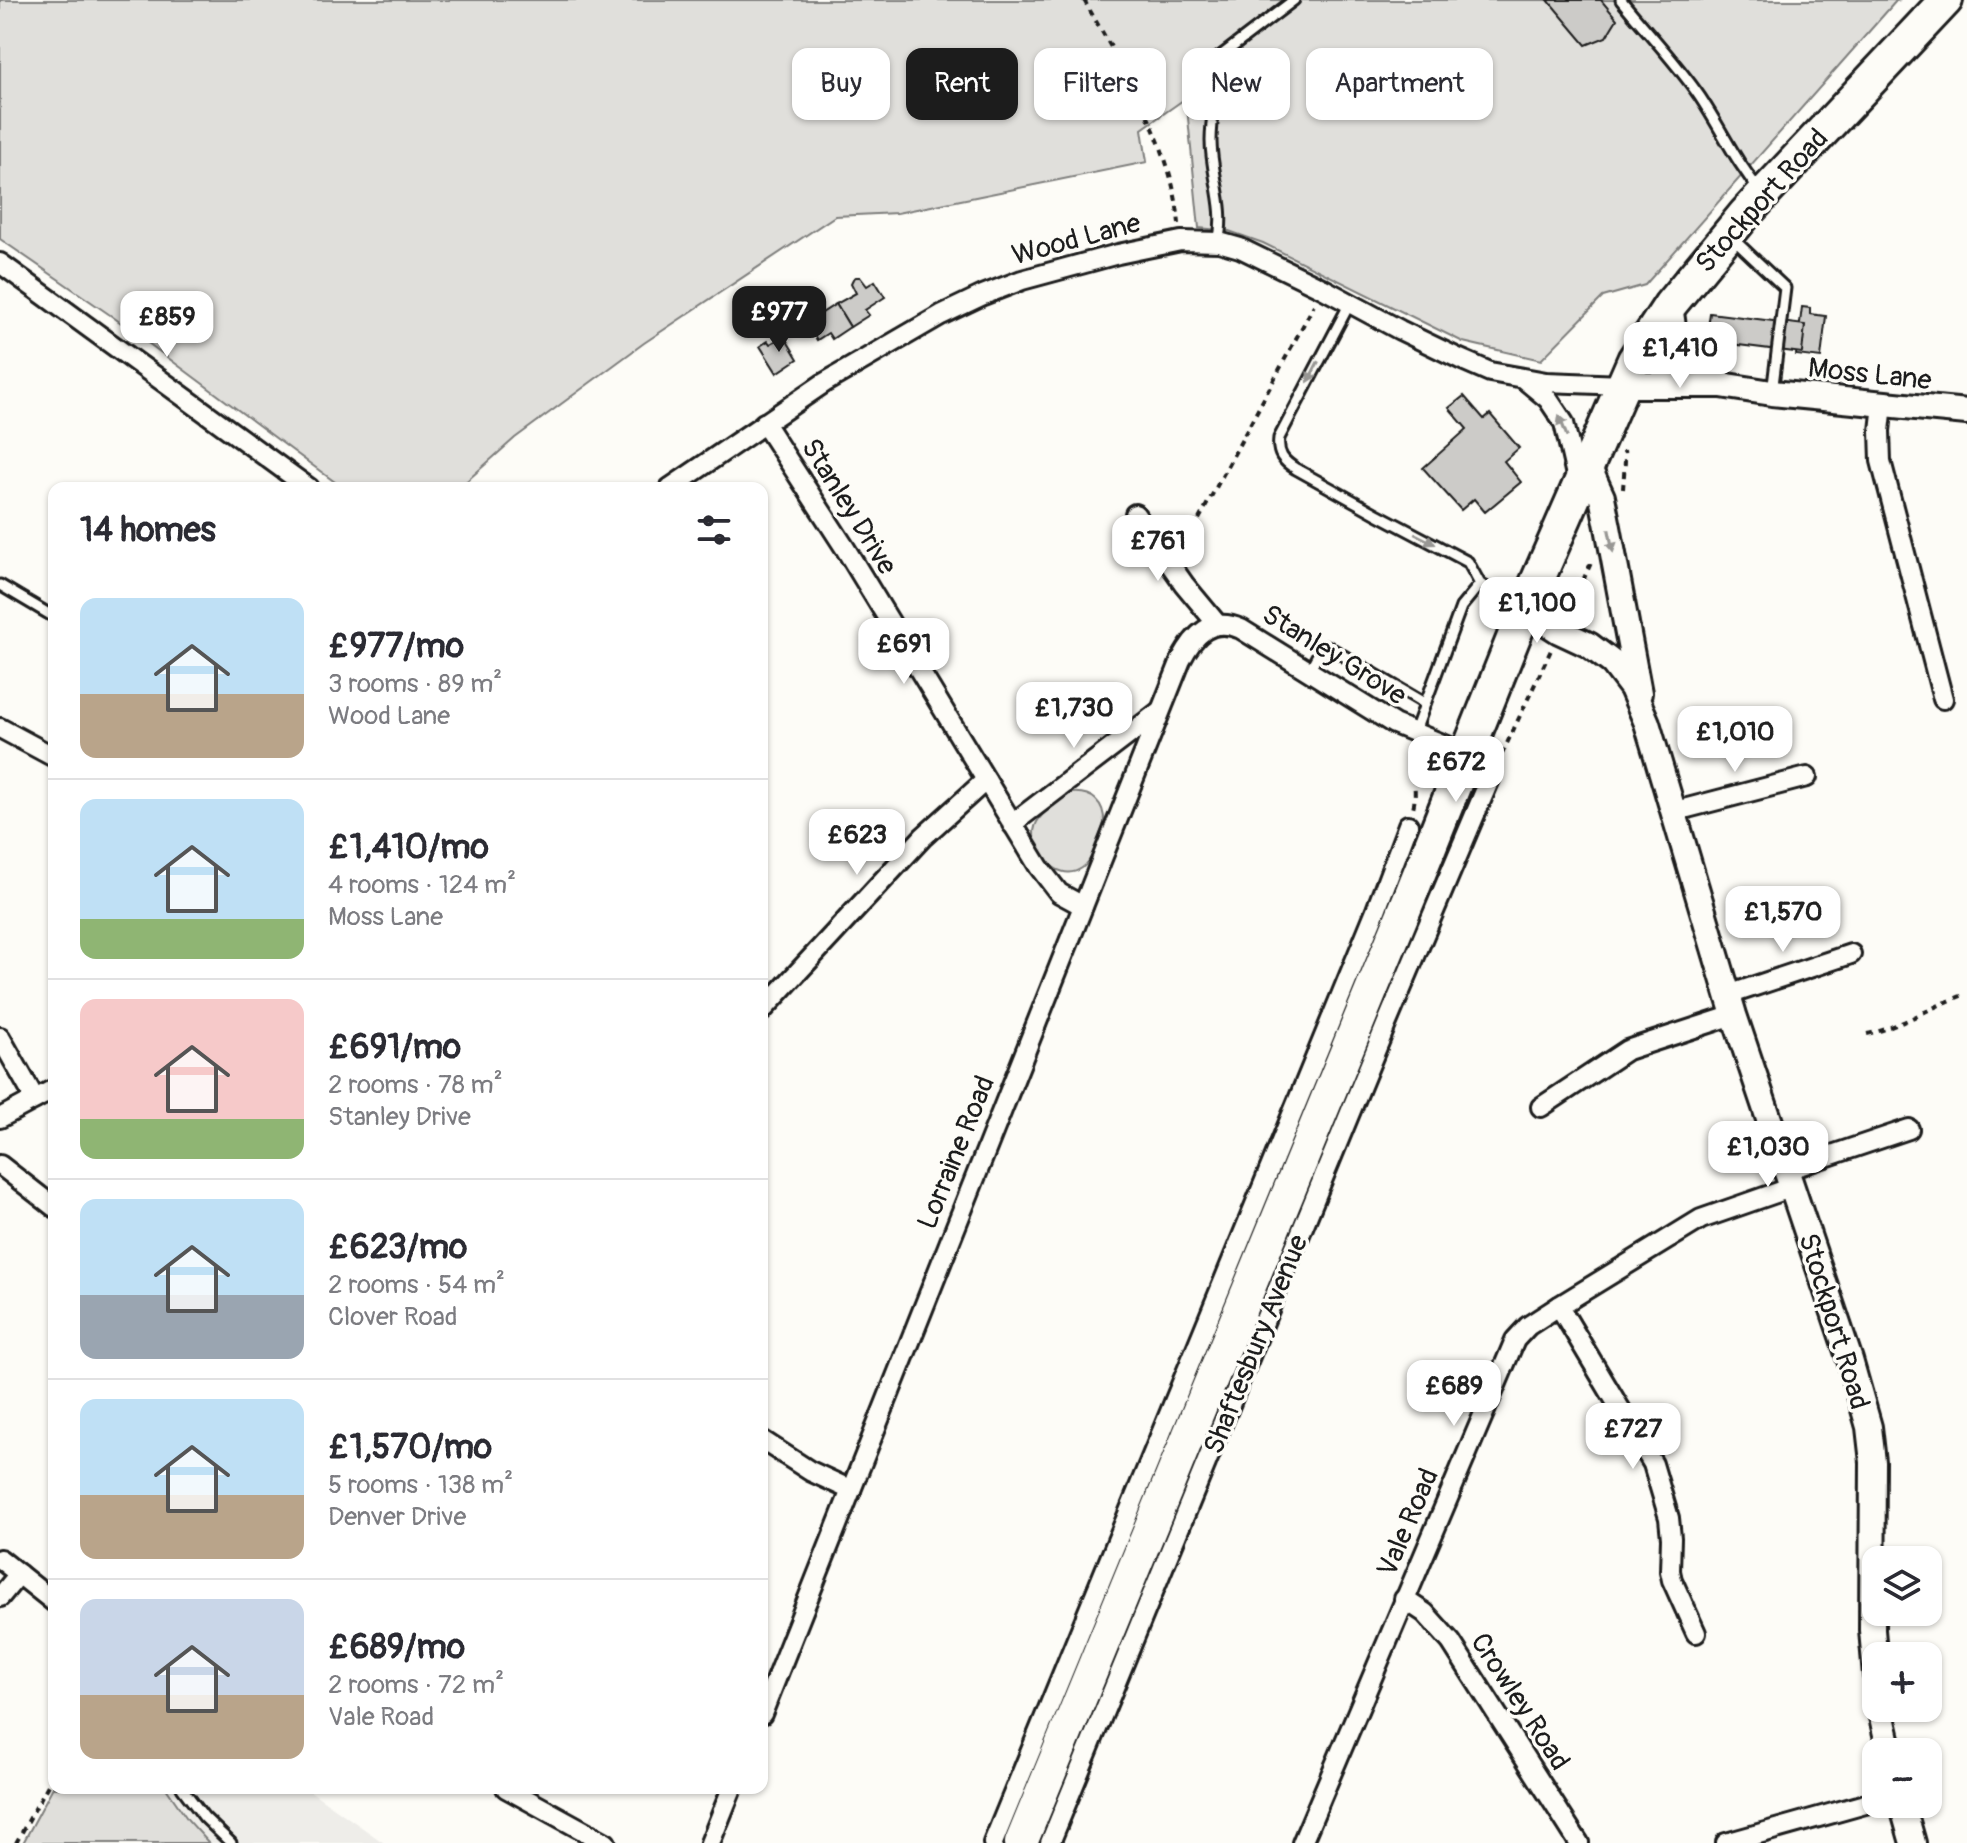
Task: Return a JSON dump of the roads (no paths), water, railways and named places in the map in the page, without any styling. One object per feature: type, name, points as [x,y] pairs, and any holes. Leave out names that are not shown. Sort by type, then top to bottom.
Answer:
[{"type":"highway","name":"Stockport Road","points":[[1525,609],[1634,360],[1670,305],[1763,195],[1946,0]]},
{"type":"highway","name":"Shaftesbury Avenue","points":[[1021,1843],[1398,890],[1427,839],[1479,763],[1525,609]]},
{"type":"main road","points":[[1670,305],[1675,337],[1687,364],[1721,385]]},
{"type":"main road","name":"Moss Lane","points":[[1623,385],[1721,385],[1967,412]]},
{"type":"main road","name":"Stockport Road","points":[[1584,477],[1602,497],[1640,703],[1731,1005],[1850,1360],[1872,1444],[1873,1642]]},
{"type":"main road","name":"Stockport Road","points":[[1525,609],[1559,631],[1589,645],[1613,663],[1640,703]]},
{"type":"main road","points":[[1906,1818],[1913,1843]]},
{"type":"street","name":"Wood Lane","points":[[679,482],[824,383],[941,315],[1022,280],[1181,241],[1218,242],[1257,255],[1490,372],[1546,382],[1623,385]]},
{"type":"street","points":[[2,271],[285,481]]},
{"type":"street","points":[[1523,378],[1548,399],[1564,423],[1584,477]]},
{"type":"street","points":[[1883,404],[1881,461],[1946,689]]},
{"type":"street","name":"Stanley Drive","points":[[764,423],[845,548],[1050,882],[1068,899],[1083,906]]},
{"type":"street","points":[[1135,514],[1218,625]]},
{"type":"street","name":"Stanley Grove","points":[[1218,625],[1241,629],[1394,724],[1479,763]]},
{"type":"street","name":"Lorraine Road","points":[[768,1699],[1187,648],[1200,633],[1218,625]]},
{"type":"street","points":[[1012,824],[1162,709]]},
{"type":"street","points":[[0,728],[48,754]]},
{"type":"street","points":[[1672,812],[1807,777]]},
{"type":"street","points":[[768,1005],[923,837],[986,780]]},
{"type":"street","name":"Shaftesbury Avenue","points":[[1050,1843],[1427,839]]},
{"type":"street","name":"Shaftesbury Avenue","points":[[993,1843],[1398,890]]},
{"type":"street","points":[[1541,1107],[1627,1050],[1851,954]]},
{"type":"street","points":[[0,1037],[35,1099]]},
{"type":"street","points":[[0,1118],[48,1092]]},
{"type":"street","name":"Vale Road","points":[[1302,1843],[1515,1340],[1528,1326],[1701,1219],[1909,1129]]},
{"type":"street","points":[[0,1165],[48,1202]]},
{"type":"street","points":[[1559,1306],[1653,1464],[1669,1518],[1672,1580],[1696,1633]]},
{"type":"street","points":[[768,1444],[810,1471],[851,1490]]},
{"type":"street","points":[[0,1559],[48,1597]]},
{"type":"street","points":[[0,1597],[19,1574]]},
{"type":"street","name":"Crowley Road","points":[[1404,1599],[1425,1613],[1451,1642],[1579,1843]]},
{"type":"street","points":[[517,1794],[606,1843]]},
{"type":"street","points":[[710,1843],[730,1794]]},
{"type":"street","points":[[1726,1843],[1862,1805]]},
{"type":"lane","points":[[1218,242],[1221,230],[1220,201],[1211,141],[1219,75],[1218,58],[1294,0]]},
{"type":"lane","points":[[1621,0],[1698,94],[1732,153],[1763,195]]},
{"type":"lane","points":[[1729,234],[1785,288],[1772,393]]},
{"type":"lane","points":[[1350,303],[1279,438],[1280,456],[1285,463],[1468,562],[1480,584],[1525,609]]},
{"type":"lane","points":[[1414,734],[1461,607],[1480,584]]},
{"type":"lane","points":[[0,585],[48,613]]},
{"type":"lane","points":[[1309,671],[1321,649],[1327,646],[1424,703]]},
{"type":"lane","points":[[187,1794],[204,1817],[231,1843]]}]
